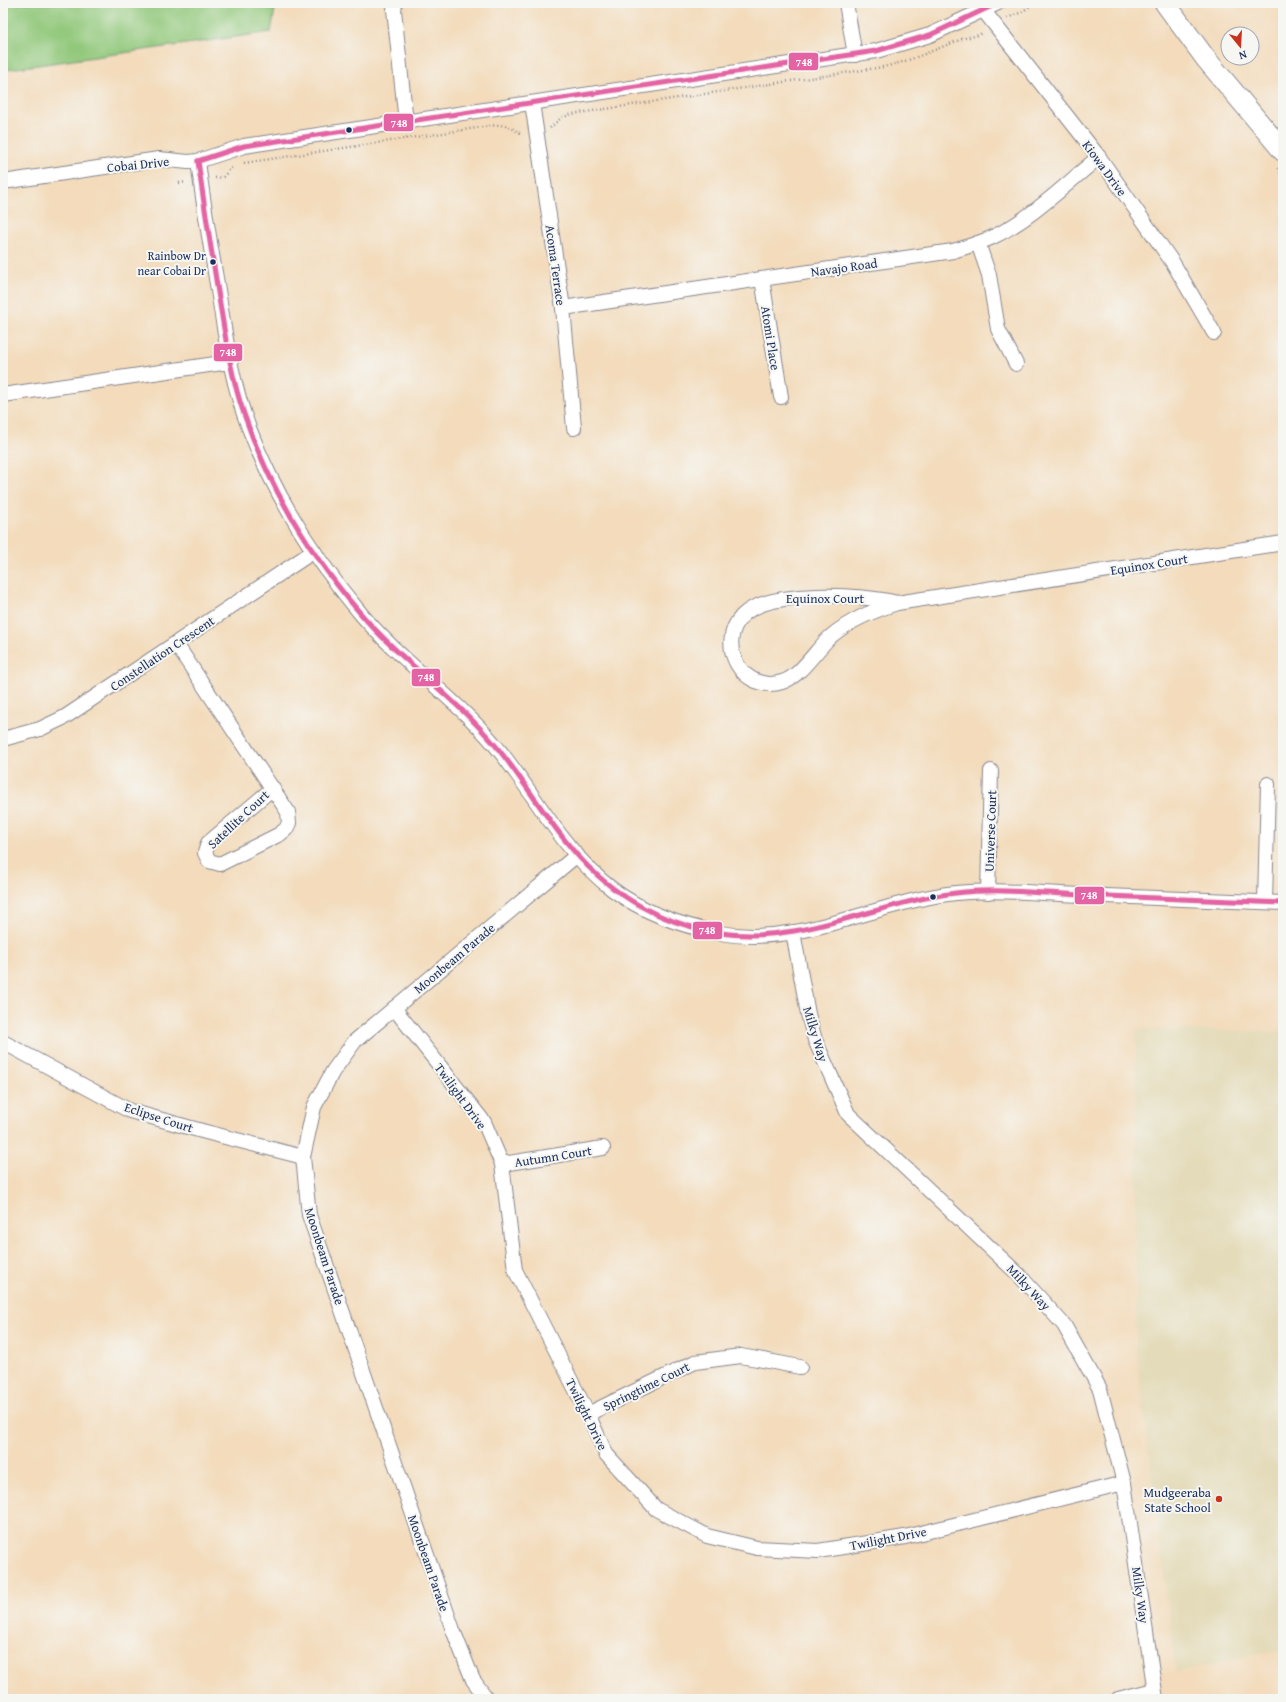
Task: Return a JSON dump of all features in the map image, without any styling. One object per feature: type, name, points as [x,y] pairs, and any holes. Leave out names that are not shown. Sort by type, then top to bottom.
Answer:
[{"type":"street","points":[[395,3],[394,10],[406,122]]},
{"type":"street","points":[[846,3],[855,55]]},
{"type":"street","name":"Cobai Drive","points":[[3,182],[160,159],[188,162],[198,161],[244,146],[855,55],[912,41],[984,11],[998,3]]},
{"type":"street","points":[[1165,3],[1206,59],[1283,151]]},
{"type":"street","name":"Kiowa Drive","points":[[984,11],[1099,157],[1173,263],[1214,333]]},
{"type":"street","name":"Acoma Terrace","points":[[532,104],[563,308],[574,428]]},
{"type":"street","name":"Navajo Road","points":[[563,308],[953,251],[978,243],[1008,228],[1027,216],[1099,157]]},
{"type":"street","points":[[198,161],[229,362],[249,428],[290,514],[314,551],[346,595],[376,630],[404,659],[453,701],[493,742],[577,855],[610,888],[637,906],[668,920],[723,934],[754,936],[793,932],[933,896],[957,893],[988,892],[1283,903]]},
{"type":"street","points":[[978,243],[989,275],[998,329],[1016,364]]},
{"type":"street","name":"Atomi Place","points":[[762,279],[781,397]]},
{"type":"street","points":[[3,395],[229,362]]},
{"type":"street","name":"Equinox Court","points":[[897,603],[881,598],[818,596],[780,598],[767,601],[752,607],[742,615],[731,636],[731,646],[736,663],[750,680],[771,685],[784,682],[795,675],[821,646],[844,626],[859,618],[897,603],[1283,543]]},
{"type":"street","name":"Constellation Crescent","points":[[3,739],[40,729],[65,717],[314,551]]},
{"type":"street","name":"Satellite Court","points":[[176,644],[273,788],[289,816],[289,823],[286,829],[220,864],[209,861],[205,853],[208,843],[273,788]]},
{"type":"street","name":"Universe Court","points":[[988,892],[992,771]]},
{"type":"street","points":[[1265,902],[1268,784]]},
{"type":"street","name":"Moonbeam Parade","points":[[487,1699],[473,1680],[453,1630],[310,1215],[303,1156],[314,1107],[333,1071],[355,1041],[577,855]]},
{"type":"street","name":"Milky Way","points":[[793,932],[815,1040],[848,1114],[1018,1274],[1064,1325],[1100,1389],[1124,1483],[1155,1695]]},
{"type":"street","name":"Twilight Drive","points":[[394,1008],[484,1122],[502,1164],[514,1270],[588,1414],[606,1454],[656,1509],[707,1536],[757,1548],[818,1551],[905,1537],[1124,1483]]},
{"type":"street","name":"Eclipse Court","points":[[3,1042],[130,1110],[202,1131],[303,1156]]},
{"type":"street","name":"Autumn Court","points":[[502,1164],[604,1148]]},
{"type":"street","name":"Springtime Court","points":[[588,1414],[695,1362],[741,1356],[800,1367]]},
{"type":"street","points":[[1118,1699],[1155,1695]]},
{"type":"shaded area","name":"Mudgeeraba State School","points":[[1136,1029],[1283,1032],[1283,1649],[1176,1673],[1136,1349]]},
{"type":"green space","points":[[3,3],[276,3],[271,32],[3,70]]},
{"type":"transit line","name":"748","points":[[198,161],[244,146],[876,51],[930,35],[998,3]]},
{"type":"transit line","name":"748","points":[[198,161],[223,323],[235,384],[254,441],[293,520],[325,569],[361,614],[394,648],[463,711],[495,745],[564,839],[579,857],[614,889],[653,912],[674,921],[720,933],[750,935],[780,933],[810,928],[926,898],[956,893],[987,891],[1018,891],[1283,903]]},
{"type":"place","name":"Rainbow Dr near Cobai Dr","points":[[213,262]]},
{"type":"place","name":"Mudgeeraba State School","points":[[1219,1499]]}]
